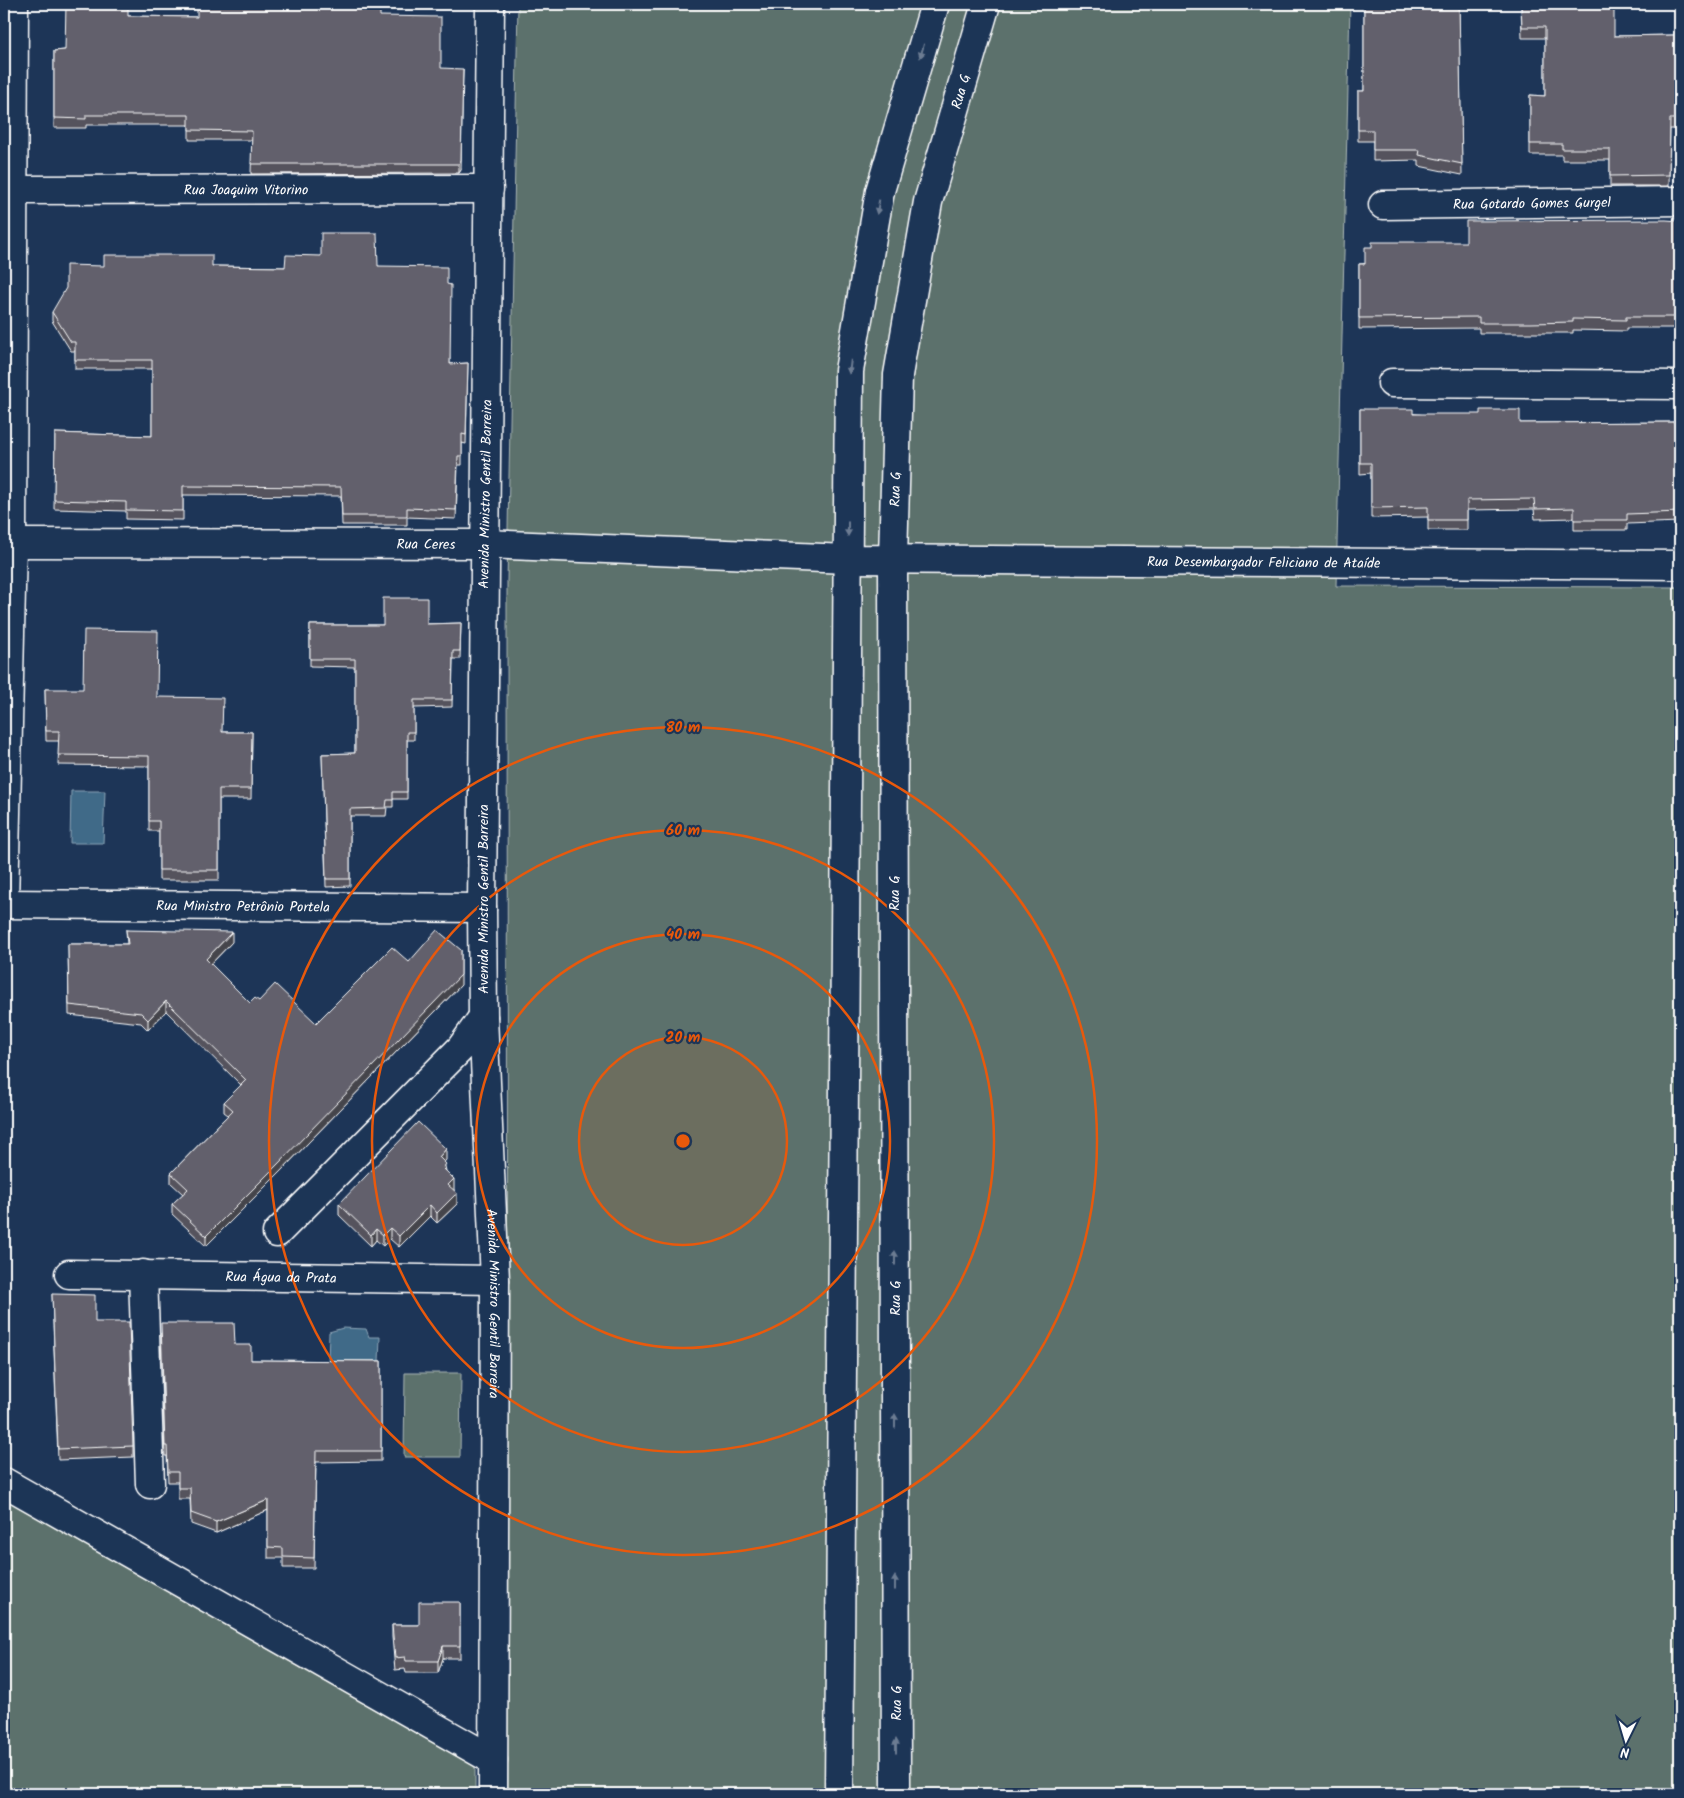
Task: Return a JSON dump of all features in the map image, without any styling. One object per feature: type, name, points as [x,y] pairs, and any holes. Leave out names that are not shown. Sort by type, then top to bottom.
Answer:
[{"type":"street","points":[[4,904],[8,543],[8,190],[14,4]]},
{"type":"street","name":"Avenida Ministro Gentil Barreira","points":[[490,4],[482,908],[483,1017],[495,1280],[493,1794]]},
{"type":"street","points":[[839,1794],[848,371],[880,191],[935,4]]},
{"type":"street","name":"Rua G","points":[[896,1794],[893,559],[898,375],[928,202],[986,4]]},
{"type":"street","name":"Rua Joaquim Vitorino","points":[[8,190],[489,189]]},
{"type":"street","name":"Rua Gotardo Gomes Gurgel","points":[[1383,205],[1680,201]]},
{"type":"street","points":[[1392,383],[1680,385]]},
{"type":"street","name":"Rua Ceres","points":[[8,543],[485,544],[848,559]]},
{"type":"street","name":"Rua Desembargador Feliciano de Ataíde","points":[[848,559],[1680,565]]},
{"type":"street","name":"Rua Ministro Petrônio Portela","points":[[4,904],[482,908]]},
{"type":"street","points":[[277,1233],[461,1048],[483,1017]]},
{"type":"street","name":"Rua Água da Prata","points":[[69,1274],[495,1280]]},
{"type":"street","points":[[142,1274],[150,1484]]},
{"type":"street","points":[[4,1482],[493,1760]]},
{"type":"green space","points":[[518,4],[1350,4],[1336,586],[1680,587],[1680,1794],[508,1794],[507,582]]},
{"type":"green space","points":[[405,1373],[461,1373],[460,1457],[404,1457]]},
{"type":"green space","points":[[4,1499],[475,1767],[475,1794],[4,1794]]},
{"type":"water","points":[[71,791],[105,791],[103,843],[70,843]]},
{"type":"water","points":[[343,1328],[366,1329],[369,1337],[380,1337],[379,1362],[328,1363],[329,1332]]},
{"type":"building","points":[[66,4],[128,4],[128,16],[197,17],[197,4],[380,4],[380,16],[441,17],[441,68],[463,69],[461,160],[459,164],[251,164],[252,131],[189,130],[189,115],[86,115],[86,119],[54,118],[54,51],[65,50]]},
{"type":"building","points":[[1364,4],[1459,4],[1462,164],[1419,155],[1420,150],[1373,150],[1373,130],[1358,130],[1358,91],[1364,91]]},
{"type":"building","points":[[1521,4],[1614,4],[1614,36],[1675,35],[1675,4],[1680,4],[1680,119],[1670,119],[1669,175],[1610,176],[1610,149],[1562,149],[1562,144],[1530,144],[1530,95],[1545,96],[1545,27],[1522,27]]},
{"type":"building","points":[[1466,221],[1679,221],[1680,317],[1626,317],[1626,320],[1573,319],[1573,322],[1531,323],[1479,323],[1479,317],[1359,318],[1359,264],[1365,264],[1365,247],[1372,247],[1372,242],[1466,242]]},
{"type":"building","points":[[321,233],[377,233],[378,266],[447,267],[447,284],[451,285],[450,364],[468,363],[466,435],[462,434],[462,456],[458,456],[456,510],[407,508],[407,516],[342,516],[341,487],[183,486],[183,511],[126,510],[126,502],[54,500],[55,433],[152,436],[152,360],[75,360],[75,342],[71,342],[52,312],[66,288],[66,265],[104,266],[104,255],[212,255],[212,266],[285,267],[286,255],[321,256]]},
{"type":"building","points":[[1360,409],[1413,409],[1413,414],[1480,414],[1480,410],[1520,410],[1520,423],[1680,422],[1680,512],[1627,514],[1627,520],[1574,520],[1574,508],[1535,509],[1534,499],[1467,500],[1467,520],[1428,520],[1428,507],[1371,508],[1371,463],[1360,463]]},
{"type":"building","points":[[383,598],[427,598],[427,624],[461,623],[460,651],[453,651],[452,700],[414,700],[414,732],[407,732],[407,792],[393,792],[393,800],[387,800],[386,808],[350,809],[350,879],[326,879],[322,754],[355,753],[355,659],[310,659],[310,625],[383,625]]},
{"type":"building","points":[[84,630],[158,631],[157,697],[223,698],[222,732],[252,732],[251,789],[219,789],[219,870],[159,870],[159,821],[149,821],[149,756],[58,755],[59,731],[46,731],[45,689],[83,689]]},
{"type":"building","points":[[126,930],[232,932],[206,959],[250,1003],[255,998],[259,1001],[275,984],[316,1023],[392,947],[409,962],[437,930],[461,950],[461,975],[206,1236],[172,1204],[188,1189],[171,1173],[233,1110],[224,1102],[246,1080],[166,1001],[148,1020],[141,1013],[69,1005],[68,944],[128,944]]},
{"type":"building","points":[[418,1122],[446,1149],[439,1157],[446,1164],[443,1168],[454,1179],[448,1185],[457,1193],[437,1213],[430,1205],[399,1236],[390,1228],[383,1235],[376,1229],[371,1235],[339,1204]]},
{"type":"building","points":[[52,1294],[95,1295],[95,1322],[129,1322],[133,1446],[58,1449]]},
{"type":"building","points":[[161,1323],[234,1323],[235,1345],[251,1345],[251,1360],[381,1361],[381,1451],[316,1451],[314,1558],[283,1557],[283,1548],[268,1547],[268,1500],[216,1522],[191,1513],[190,1488],[178,1488],[178,1472],[168,1472],[167,1446],[165,1446]]},
{"type":"building","points":[[419,1602],[460,1602],[460,1646],[443,1646],[438,1661],[406,1661],[405,1657],[395,1658],[392,1625],[419,1625]]}]
